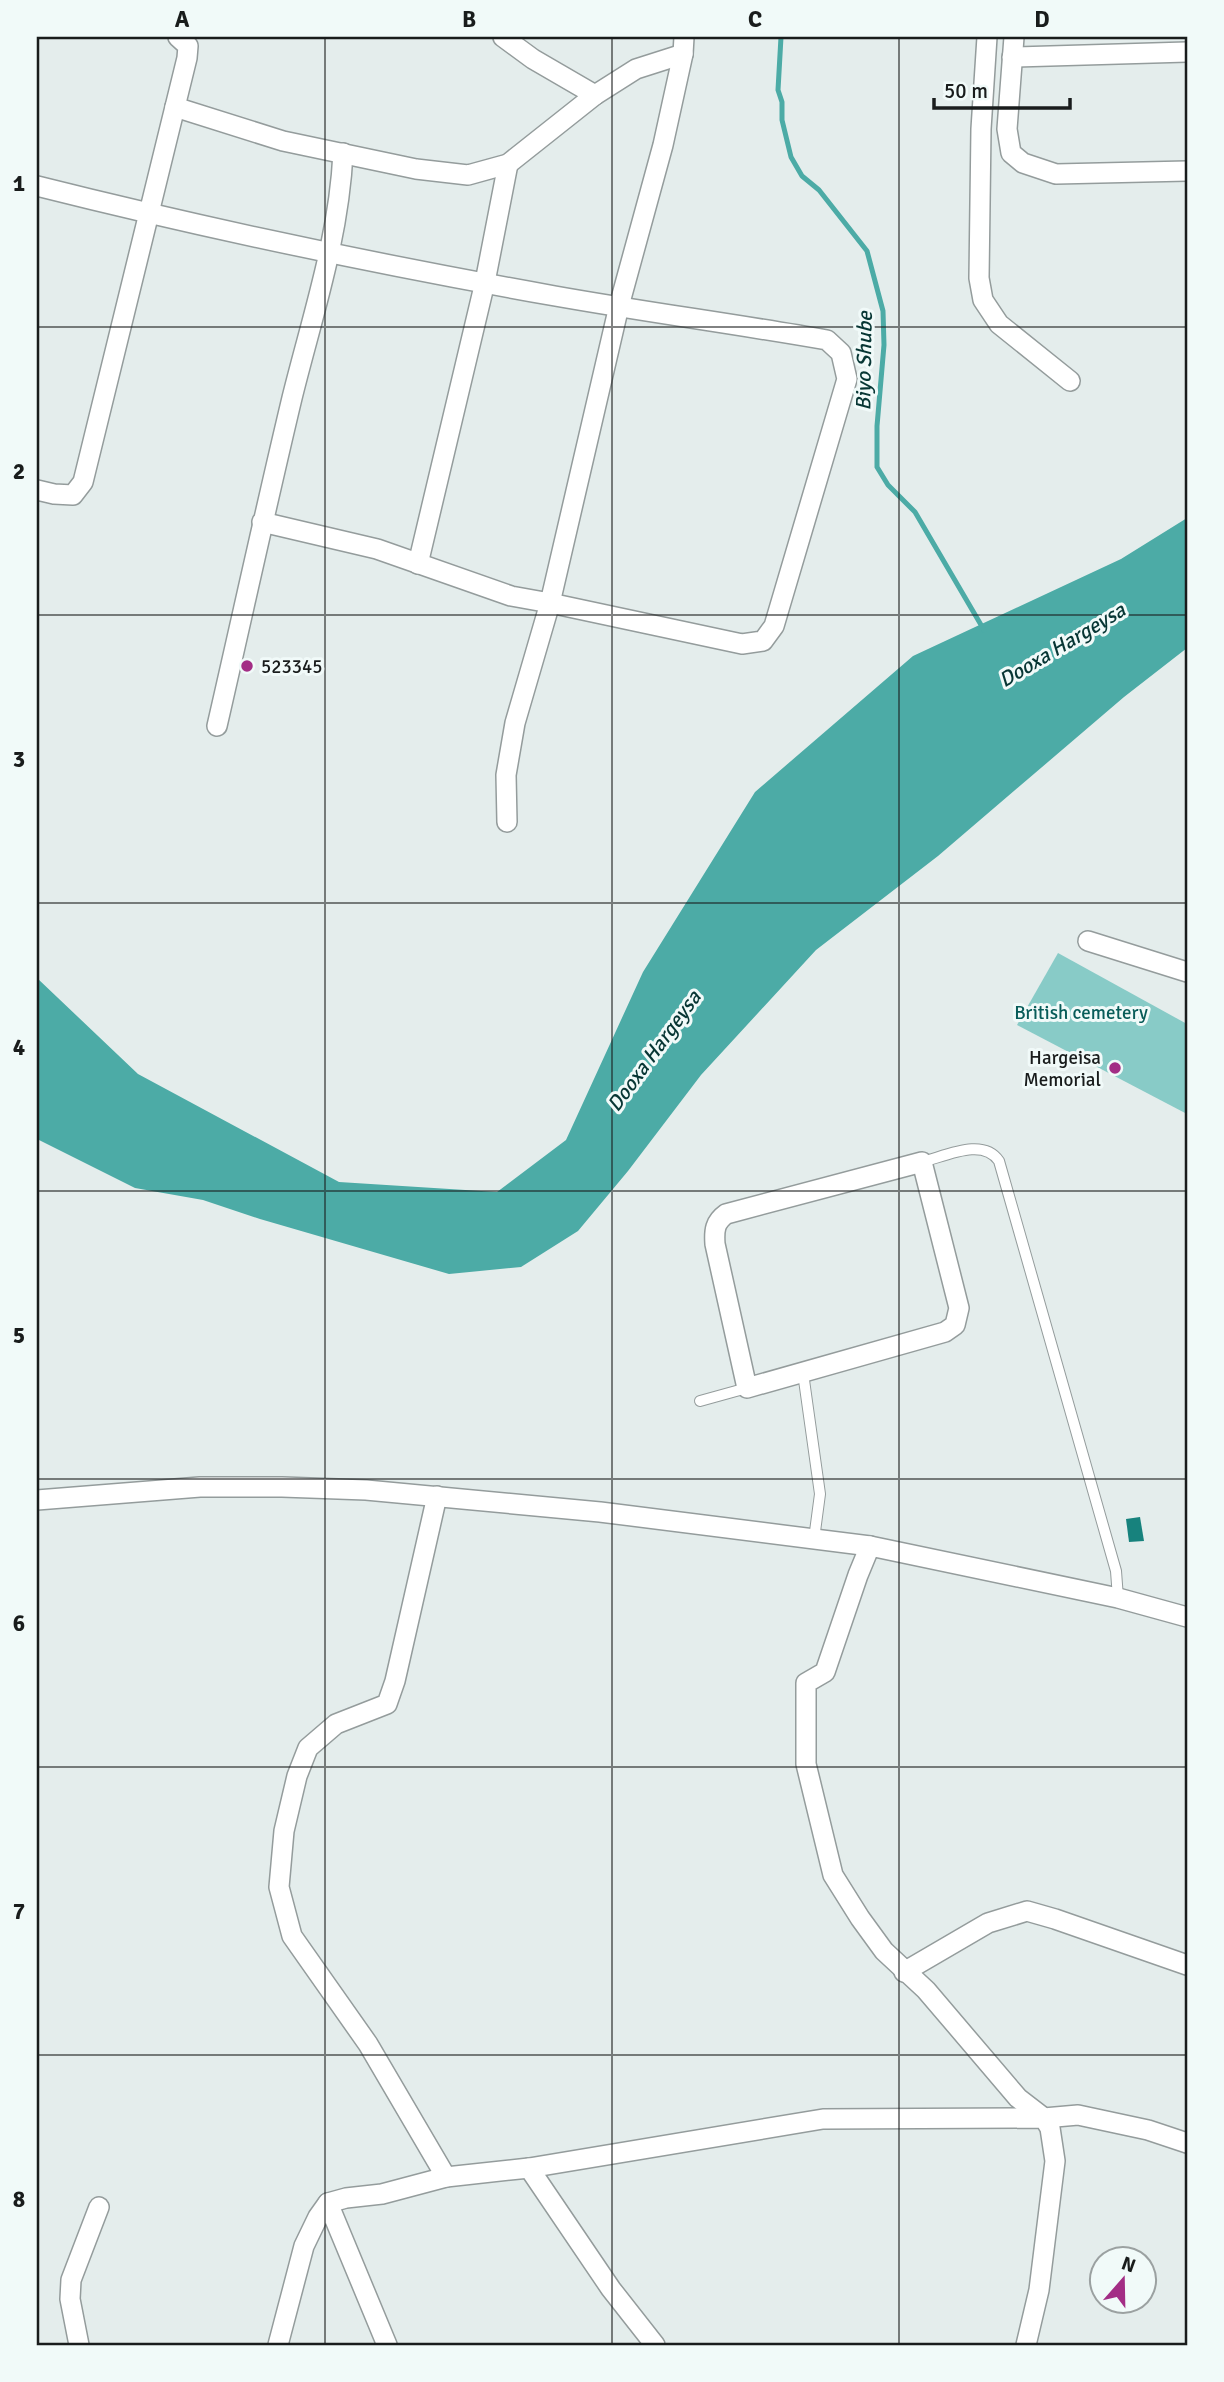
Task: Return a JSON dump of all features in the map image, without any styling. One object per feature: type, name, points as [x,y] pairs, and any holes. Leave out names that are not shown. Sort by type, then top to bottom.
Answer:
[{"type":"street","points":[[37,490],[72,495],[83,482],[187,58],[188,46],[178,37]]},
{"type":"street","points":[[503,37],[533,59],[595,95]]},
{"type":"street","points":[[987,37],[981,129],[978,278],[983,300],[999,324],[1070,381]]},
{"type":"street","points":[[1014,37],[1007,129],[1011,153],[1023,163],[1056,174],[1187,171]]},
{"type":"street","points":[[175,107],[283,141],[416,169],[468,174],[508,164],[595,95],[636,69],[684,46]]},
{"type":"street","points":[[507,822],[506,775],[515,723],[550,603],[619,306],[663,145],[684,46]]},
{"type":"street","points":[[1012,57],[1187,52]]},
{"type":"street","points":[[217,726],[262,522],[330,253],[341,190],[343,153]]},
{"type":"street","points":[[418,564],[485,282],[508,164]]},
{"type":"street","points":[[37,186],[148,214],[330,253],[619,306],[827,340],[841,353],[847,379],[774,625],[763,641],[742,644],[511,596],[377,549],[262,522]]},
{"type":"street","points":[[1088,941],[1187,972]]},
{"type":"street","points":[[922,1162],[959,1308],[955,1325],[945,1332],[747,1388],[715,1244],[714,1229],[719,1219],[726,1214],[922,1162]]},
{"type":"street","points":[[37,1500],[200,1487],[366,1490],[437,1496],[870,1546],[1118,1598],[1187,1617]]},
{"type":"street","points":[[437,1496],[395,1681],[387,1704],[336,1724],[308,1748],[297,1776],[284,1831],[279,1887],[292,1937],[369,2044],[446,2177]]},
{"type":"street","points":[[870,1546],[825,1672],[806,1683],[806,1765],[833,1875],[860,1918],[884,1951],[926,1990],[1018,2098],[1044,2118],[1050,2128],[1055,2161],[1040,2290],[1026,2345]]},
{"type":"street","points":[[904,1972],[988,1923],[1027,1911],[1187,1965]]},
{"type":"street","points":[[278,2345],[304,2246],[328,2203],[346,2198],[382,2194],[446,2177],[529,2168],[823,2119],[1044,2118],[1077,2115],[1148,2130],[1187,2143]]},
{"type":"street","points":[[529,2168],[611,2289],[655,2345]]},
{"type":"street","points":[[328,2203],[387,2345]]},
{"type":"street","points":[[79,2345],[70,2299],[71,2280],[99,2207]]},
{"type":"lane","points":[[922,1162],[971,1149],[984,1149],[993,1153],[999,1161],[1116,1572],[1118,1598]]},
{"type":"lane","points":[[803,1373],[820,1494],[814,1539]]},
{"type":"lane","points":[[700,1401],[747,1388]]},
{"type":"green space","name":"British cemetery","points":[[1058,953],[1187,1024],[1187,1114],[1017,1025]]},
{"type":"water","name":"Dooxa Hargeysa","points":[[1187,518],[1187,648],[1124,697],[938,856],[816,950],[701,1075],[628,1171],[578,1231],[521,1267],[449,1274],[203,1200],[135,1188],[37,1139],[37,978],[138,1074],[339,1182],[497,1192],[566,1140],[643,972],[755,792],[913,656],[1121,559]]},
{"type":"building","points":[[1140,1517],[1144,1541],[1129,1542],[1126,1519]]},
{"type":"waterway","name":"Biyo Shube","points":[[781,37],[778,90],[791,157],[802,176],[819,190],[867,251],[883,311],[884,345],[877,426],[877,467],[888,485],[915,512],[984,630]]},
{"type":"place","name":"523345","points":[[247,666]]},
{"type":"place","name":"Hargeisa Memorial","points":[[1115,1068]]}]
